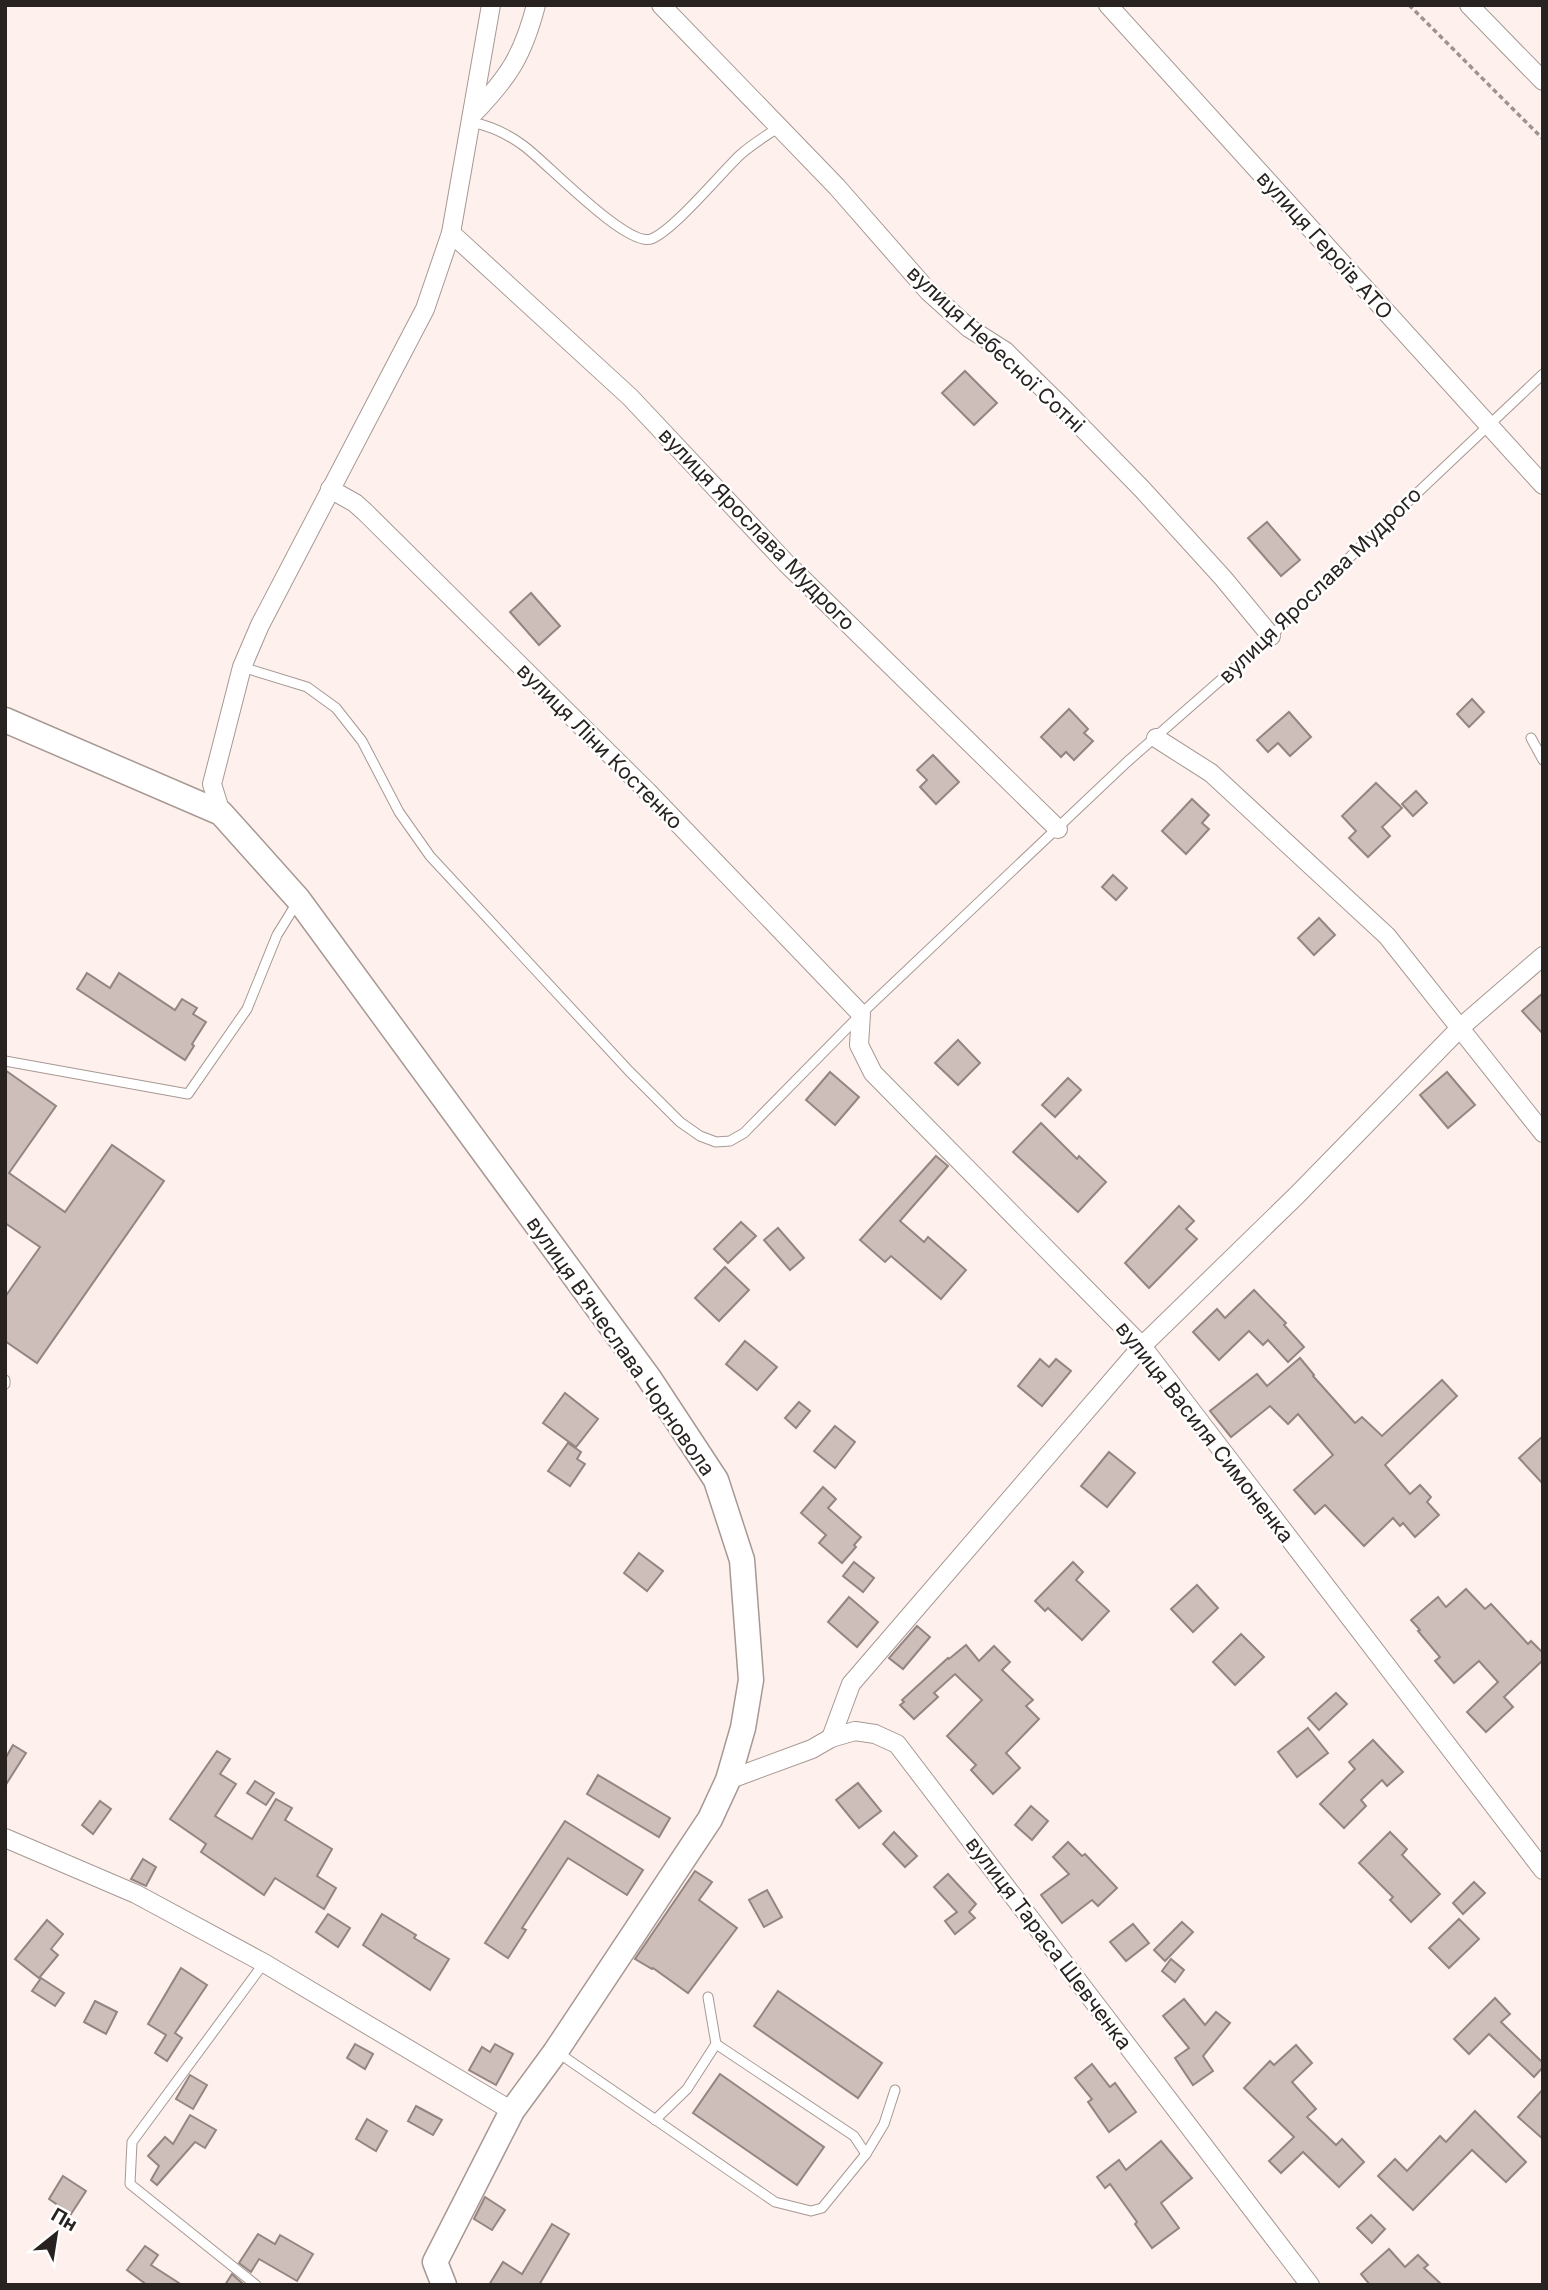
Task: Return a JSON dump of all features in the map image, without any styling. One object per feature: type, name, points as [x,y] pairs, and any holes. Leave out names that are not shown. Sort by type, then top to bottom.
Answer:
[{"type":"street","points":[[221,813],[212,784],[243,667],[260,625],[425,309],[451,233],[491,5]]},
{"type":"street","points":[[472,118],[500,87],[518,58],[536,5]]},
{"type":"street","name":"вулиця Небесної Сотні","points":[[661,5],[837,187],[928,291],[969,328],[1004,351],[1142,489],[1223,578],[1271,636]]},
{"type":"street","name":"вулиця Героїв АТО","points":[[1108,5],[1543,485]]},
{"type":"street","points":[[1469,5],[1543,81]]},
{"type":"street","name":"вулиця Ярослава Мудрого","points":[[451,233],[630,397],[786,563],[1058,829]]},
{"type":"street","name":"вулиця Ліни Костенко","points":[[330,489],[355,503],[375,521],[647,791],[861,1014]]},
{"type":"street","points":[[5,720],[221,813]]},
{"type":"street","points":[[1156,738],[1211,773],[1387,936],[1543,1133]]},
{"type":"street","name":"вулиця Вʼячеслава Чорновола","points":[[221,813],[299,899],[649,1378],[716,1480],[742,1560],[751,1680],[743,1728],[728,1780],[710,1819],[556,2051],[512,2111],[435,2262],[444,2285]]},
{"type":"street","points":[[831,1738],[851,1684],[1142,1346],[1297,1195],[1461,1027],[1543,956]]},
{"type":"street","name":"вулиця Василя Симоненка","points":[[861,1014],[859,1045],[873,1073],[1142,1346],[1543,1870]]},
{"type":"street","name":"вулиця Тараса Шевченка","points":[[728,1780],[812,1749],[831,1738],[855,1731],[876,1734],[897,1744],[1310,2285]]},
{"type":"street","points":[[5,1838],[136,1894],[264,1963],[512,2111]]},
{"type":"lane","points":[[472,118],[503,132],[524,146],[627,234],[649,240],[669,227],[742,153],[779,127]]},
{"type":"lane","name":"вулиця Ярослава Мудрого","points":[[243,667],[307,687],[336,708],[362,741],[399,812],[446,876],[638,1081],[680,1122],[700,1136],[716,1142],[730,1141],[744,1133],[861,1014],[1127,762],[1271,636],[1358,549],[1543,374]]},
{"type":"lane","points":[[1531,738],[1543,760]]},
{"type":"lane","points":[[5,1061],[188,1094],[247,1009],[277,935],[299,899]]},
{"type":"lane","points":[[256,2285],[131,2183],[132,2142],[264,1963]]},
{"type":"lane","points":[[655,2120],[687,2089],[716,2044],[708,1997]]},
{"type":"lane","points":[[716,2044],[854,2136],[866,2154]]},
{"type":"lane","points":[[556,2051],[775,2202],[811,2211],[822,2208],[866,2154],[884,2124],[895,2090]]},
{"type":"path","points":[[1409,5],[1543,139]]},
{"type":"building","points":[[965,371],[997,403],[974,425],[942,393]]},
{"type":"building","points":[[1267,522],[1300,560],[1281,576],[1248,538]]},
{"type":"building","points":[[531,593],[560,626],[539,645],[510,612]]},
{"type":"building","points":[[1472,699],[1484,712],[1469,727],[1457,714]]},
{"type":"building","points":[[1069,709],[1088,729],[1084,733],[1093,741],[1074,760],[1066,752],[1061,757],[1041,737]]},
{"type":"building","points":[[1289,712],[1311,737],[1290,756],[1278,743],[1268,752],[1257,740]]},
{"type":"building","points":[[933,755],[959,782],[936,804],[920,787],[927,780],[917,770]]},
{"type":"building","points":[[1376,783],[1402,808],[1382,827],[1390,836],[1368,857],[1349,838],[1356,831],[1342,816]]},
{"type":"building","points":[[1416,791],[1427,803],[1413,816],[1402,804]]},
{"type":"building","points":[[1192,799],[1209,815],[1202,823],[1209,829],[1186,854],[1162,831]]},
{"type":"building","points":[[1113,875],[1127,888],[1116,900],[1102,887]]},
{"type":"building","points":[[1319,918],[1335,935],[1314,955],[1298,938]]},
{"type":"building","points":[[87,973],[110,988],[119,973],[175,1010],[182,999],[197,1008],[193,1014],[206,1022],[185,1060],[77,989]]},
{"type":"building","points":[[1543,993],[1543,1034],[1522,1011]]},
{"type":"building","points":[[958,1040],[980,1063],[958,1085],[935,1063]]},
{"type":"building","points":[[5,1070],[56,1106],[9,1173],[65,1212],[112,1145],[164,1181],[37,1363],[5,1341],[5,1297],[40,1247],[5,1223]]},
{"type":"building","points":[[830,1072],[859,1097],[835,1125],[806,1100]]},
{"type":"building","points":[[1447,1072],[1475,1105],[1448,1128],[1420,1095]]},
{"type":"building","points":[[1068,1078],[1081,1090],[1055,1117],[1042,1105]]},
{"type":"building","points":[[1041,1123],[1077,1159],[1079,1156],[1106,1182],[1078,1212],[1013,1152]]},
{"type":"building","points":[[936,1156],[948,1166],[900,1221],[924,1242],[928,1237],[966,1270],[941,1299],[891,1256],[885,1262],[860,1240]]},
{"type":"building","points":[[1179,1206],[1194,1221],[1186,1229],[1197,1239],[1149,1288],[1125,1263]]},
{"type":"building","points":[[741,1222],[756,1236],[728,1263],[714,1249]]},
{"type":"building","points":[[778,1228],[804,1258],[790,1270],[764,1240]]},
{"type":"building","points":[[725,1267],[749,1290],[719,1321],[695,1298]]},
{"type":"building","points":[[1254,1290],[1286,1323],[1284,1325],[1304,1347],[1288,1362],[1268,1340],[1263,1345],[1249,1331],[1219,1360],[1193,1332],[1217,1309],[1225,1318]]},
{"type":"building","points":[[745,1341],[777,1367],[757,1390],[726,1364]]},
{"type":"building","points":[[1300,1358],[1355,1423],[1362,1417],[1382,1436],[1442,1380],[1457,1396],[1385,1465],[1410,1494],[1420,1485],[1431,1497],[1427,1502],[1439,1515],[1415,1537],[1403,1523],[1400,1526],[1393,1518],[1364,1546],[1325,1505],[1315,1514],[1294,1490],[1333,1455],[1298,1414],[1288,1424],[1270,1406],[1231,1437],[1210,1411],[1257,1374],[1267,1386]]},
{"type":"building","points":[[1040,1359],[1049,1367],[1056,1359],[1071,1371],[1042,1406],[1018,1386]]},
{"type":"building","points":[[565,1393],[598,1419],[576,1447],[543,1423]]},
{"type":"building","points":[[799,1402],[810,1411],[796,1428],[785,1418]]},
{"type":"building","points":[[835,1426],[855,1442],[835,1468],[814,1451]]},
{"type":"building","points":[[1543,1436],[1543,1484],[1519,1458]]},
{"type":"building","points":[[568,1443],[581,1452],[577,1459],[585,1464],[570,1486],[548,1471]]},
{"type":"building","points":[[1109,1452],[1135,1473],[1107,1507],[1081,1486]]},
{"type":"building","points":[[823,1487],[836,1499],[828,1508],[861,1537],[842,1563],[819,1543],[826,1535],[801,1513]]},
{"type":"building","points":[[639,1553],[663,1571],[647,1591],[624,1573]]},
{"type":"building","points":[[854,1562],[874,1578],[863,1592],[843,1576]]},
{"type":"building","points":[[1073,1562],[1083,1572],[1076,1580],[1109,1611],[1082,1640],[1048,1608],[1045,1611],[1035,1601]]},
{"type":"building","points":[[1197,1585],[1218,1608],[1193,1632],[1171,1609]]},
{"type":"building","points":[[1466,1589],[1485,1609],[1491,1604],[1528,1644],[1531,1641],[1543,1653],[1543,1660],[1504,1697],[1513,1707],[1486,1732],[1467,1712],[1498,1682],[1479,1661],[1454,1683],[1435,1661],[1440,1657],[1411,1620],[1438,1597],[1446,1607]]},
{"type":"building","points":[[849,1597],[878,1622],[857,1647],[828,1622]]},
{"type":"building","points":[[917,1626],[930,1637],[903,1669],[889,1658]]},
{"type":"building","points":[[1241,1634],[1264,1657],[1235,1685],[1213,1662]]},
{"type":"building","points":[[966,1645],[979,1661],[994,1646],[1010,1662],[1002,1670],[1033,1700],[1026,1706],[1039,1719],[1006,1753],[1020,1768],[993,1794],[971,1770],[976,1765],[947,1736],[982,1700],[955,1674],[934,1693],[938,1697],[914,1719],[900,1705],[904,1702],[902,1700],[948,1658]]},
{"type":"building","points":[[1336,1693],[1347,1704],[1319,1730],[1308,1718]]},
{"type":"building","points":[[1308,1728],[1328,1753],[1297,1777],[1278,1752]]},
{"type":"building","points":[[1373,1740],[1403,1772],[1387,1786],[1382,1780],[1361,1800],[1366,1806],[1344,1828],[1320,1804],[1355,1769],[1349,1762]]},
{"type":"building","points":[[13,1745],[26,1753],[5,1786],[5,1759]]},
{"type":"building","points":[[217,1751],[230,1759],[220,1774],[236,1784],[215,1816],[252,1839],[276,1799],[292,1808],[285,1820],[332,1849],[317,1876],[336,1888],[324,1909],[275,1878],[264,1895],[201,1852],[206,1844],[170,1819]]},
{"type":"building","points":[[598,1775],[670,1818],[659,1837],[587,1794]]},
{"type":"building","points":[[255,1781],[274,1793],[266,1805],[247,1793]]},
{"type":"building","points":[[858,1783],[881,1811],[859,1828],[836,1800]]},
{"type":"building","points":[[100,1801],[111,1809],[93,1834],[82,1825]]},
{"type":"building","points":[[1031,1806],[1048,1821],[1032,1840],[1015,1825]]},
{"type":"building","points":[[565,1821],[643,1870],[627,1895],[568,1858],[522,1928],[526,1930],[508,1958],[485,1943]]},
{"type":"building","points":[[894,1832],[917,1856],[905,1867],[883,1844]]},
{"type":"building","points":[[1390,1832],[1407,1849],[1402,1855],[1440,1894],[1411,1922],[1390,1900],[1393,1897],[1359,1863]]},
{"type":"building","points":[[1068,1842],[1082,1856],[1085,1854],[1117,1888],[1098,1906],[1092,1900],[1062,1923],[1041,1895],[1069,1874],[1053,1857]]},
{"type":"building","points":[[143,1859],[156,1867],[146,1886],[131,1879]]},
{"type":"building","points":[[695,1871],[712,1882],[699,1900],[737,1928],[688,1993],[653,1968],[635,1959]]},
{"type":"building","points":[[948,1874],[976,1904],[969,1912],[975,1918],[955,1934],[945,1921],[957,1912],[934,1887]]},
{"type":"building","points":[[1474,1882],[1485,1893],[1463,1914],[1453,1903]]},
{"type":"building","points":[[767,1890],[782,1917],[764,1927],[749,1900]]},
{"type":"building","points":[[328,1914],[350,1928],[338,1947],[316,1932]]},
{"type":"building","points":[[382,1914],[449,1959],[430,1990],[363,1945]]},
{"type":"building","points":[[1459,1919],[1479,1939],[1449,1968],[1429,1948]]},
{"type":"building","points":[[47,1920],[63,1934],[51,1949],[58,1955],[39,1978],[15,1959]]},
{"type":"building","points":[[1182,1922],[1193,1932],[1165,1961],[1154,1950]]},
{"type":"building","points":[[1133,1924],[1149,1943],[1126,1961],[1110,1942]]},
{"type":"building","points":[[1171,1959],[1184,1970],[1175,1982],[1162,1971]]},
{"type":"building","points":[[181,1968],[207,1985],[175,2033],[182,2038],[167,2061],[155,2053],[166,2035],[148,2024]]},
{"type":"building","points":[[41,1978],[64,1993],[55,2006],[32,1991]]},
{"type":"building","points":[[778,1991],[882,2063],[858,2098],[754,2026]]},
{"type":"building","points":[[1495,1998],[1510,2014],[1501,2022],[1543,2063],[1543,2067],[1534,2077],[1489,2034],[1469,2054],[1454,2039]]},
{"type":"building","points":[[1184,1999],[1205,2025],[1216,2012],[1230,2023],[1203,2056],[1213,2071],[1193,2085],[1175,2058],[1189,2048],[1163,2016]]},
{"type":"building","points":[[95,2001],[117,2012],[106,2034],[84,2022]]},
{"type":"building","points":[[355,2044],[373,2054],[365,2069],[347,2058]]},
{"type":"building","points":[[495,2044],[513,2054],[496,2085],[469,2070],[482,2047],[490,2052]]},
{"type":"building","points":[[1296,2045],[1312,2063],[1292,2082],[1316,2109],[1307,2117],[1336,2145],[1342,2139],[1364,2162],[1339,2187],[1303,2152],[1281,2173],[1269,2161],[1294,2137],[1244,2088],[1270,2061],[1274,2065]]},
{"type":"building","points":[[1092,2064],[1110,2087],[1115,2083],[1136,2112],[1109,2132],[1088,2102],[1092,2099],[1075,2078]]},
{"type":"building","points":[[720,2074],[824,2147],[797,2185],[693,2113]]},
{"type":"building","points":[[190,2075],[207,2085],[193,2109],[176,2099]]},
{"type":"building","points":[[1543,2089],[1543,2139],[1518,2117]]},
{"type":"building","points":[[416,2106],[442,2120],[433,2135],[408,2121]]},
{"type":"building","points":[[1475,2111],[1526,2162],[1506,2182],[1472,2150],[1413,2210],[1378,2176],[1395,2159],[1407,2171],[1440,2136],[1446,2142]]},
{"type":"building","points":[[190,2115],[216,2130],[205,2148],[195,2142],[157,2185],[151,2180],[159,2166],[148,2156],[165,2137],[173,2144]]},
{"type":"building","points":[[367,2119],[387,2131],[376,2151],[356,2139]]},
{"type":"building","points":[[1161,2141],[1192,2178],[1161,2203],[1179,2228],[1152,2248],[1110,2184],[1105,2188],[1097,2177],[1119,2160],[1126,2170]]},
{"type":"building","points":[[63,2176],[86,2191],[71,2214],[49,2199]]},
{"type":"building","points":[[485,2197],[505,2210],[492,2230],[474,2219]]},
{"type":"building","points":[[1371,2215],[1385,2229],[1372,2243],[1357,2228]]},
{"type":"building","points":[[552,2224],[569,2234],[539,2285],[489,2285],[503,2262],[522,2274]]},
{"type":"building","points":[[258,2234],[275,2244],[280,2235],[313,2254],[297,2281],[259,2259],[251,2272],[239,2263]]},
{"type":"building","points":[[145,2246],[158,2255],[151,2265],[182,2285],[147,2285],[127,2270]]},
{"type":"building","points":[[1389,2249],[1405,2267],[1418,2255],[1428,2265],[1424,2268],[1442,2285],[1370,2285],[1361,2274]]},
{"type":"building","points":[[232,2274],[243,2284],[243,2285],[225,2285]]}]
